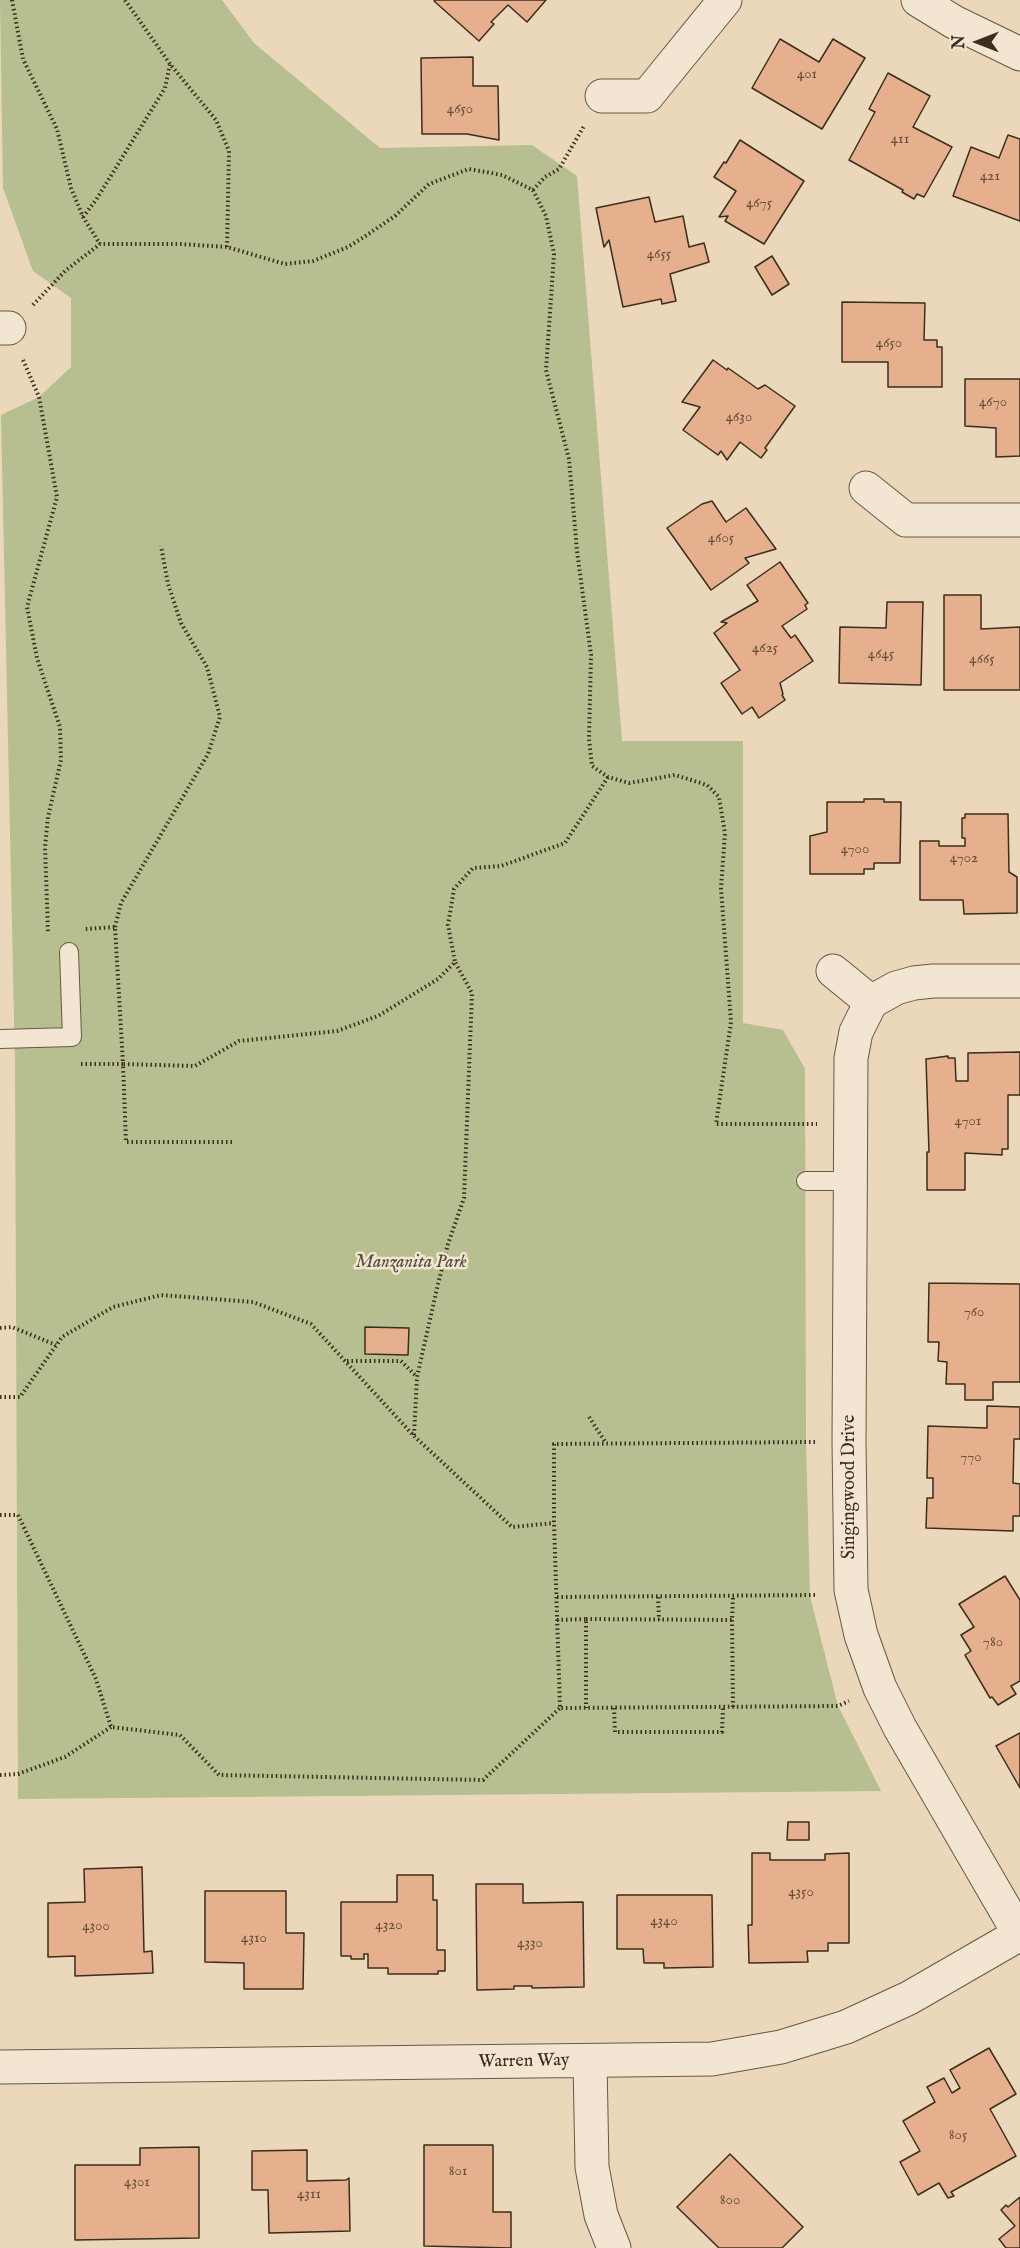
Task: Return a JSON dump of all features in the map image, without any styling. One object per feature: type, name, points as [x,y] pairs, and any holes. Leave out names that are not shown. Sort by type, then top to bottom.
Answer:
[{"type":"street","points":[[602,96],[647,96],[725,0]]},
{"type":"street","points":[[918,0],[954,22],[1020,54]]},
{"type":"street","points":[[866,488],[906,520],[1020,520]]},
{"type":"street","points":[[833,971],[871,1002],[885,993],[914,983],[1020,981]]},
{"type":"street","name":"Singingwood Drive","points":[[871,1002],[856,1032],[851,1058],[849,1442],[851,1590],[861,1635],[880,1688],[900,1728],[1020,1934]]},
{"type":"street","name":"Warren Way","points":[[0,2067],[711,2059],[781,2048],[846,2028],[909,1998],[1020,1934]]},
{"type":"street","points":[[590,2061],[592,2167],[601,2215],[614,2248]]},
{"type":"lane","points":[[0,1039],[72,1037],[69,952]]},
{"type":"lane","points":[[806,1181],[852,1181]]},
{"type":"path","points":[[12,0],[23,59],[57,129],[70,189],[83,217],[100,244]]},
{"type":"path","points":[[125,0],[170,64],[216,120],[229,151],[227,247]]},
{"type":"path","points":[[83,217],[96,200],[165,88],[170,64]]},
{"type":"path","points":[[533,190],[545,177],[559,170],[602,96]]},
{"type":"path","points":[[59,931],[48,932],[45,847],[48,817],[61,759],[60,727],[37,658],[27,607],[57,497],[39,397],[5,328],[65,271],[100,244],[180,244],[227,247],[285,264],[313,261],[348,247],[395,216],[429,184],[469,170],[502,175],[533,190],[546,216],[554,254],[546,370],[569,459],[577,551],[591,656],[589,739],[592,766],[608,777],[629,783],[675,775],[707,785],[719,797],[725,833],[721,888],[731,1023],[716,1124],[851,1124]]},
{"type":"path","points":[[160,546],[168,584],[182,623],[207,667],[220,717],[208,754],[121,903],[115,927],[126,1142],[232,1142]]},
{"type":"path","points":[[414,1436],[417,1377],[448,1244],[465,1198],[472,993],[456,962],[448,925],[454,889],[473,868],[501,866],[565,843],[608,777]]},
{"type":"path","points":[[81,930],[115,927]]},
{"type":"path","points":[[75,1064],[195,1066],[239,1041],[337,1031],[378,1016],[438,979],[456,962]]},
{"type":"path","points":[[0,1397],[20,1397],[62,1337],[112,1307],[161,1295],[253,1302],[311,1324],[414,1436],[512,1527],[554,1523]]},
{"type":"path","points":[[0,1328],[12,1327],[56,1345]]},
{"type":"path","points":[[346,1361],[401,1361],[417,1377]]},
{"type":"path","points":[[589,1416],[607,1443]]},
{"type":"path","points":[[560,1708],[554,1444],[849,1442]]},
{"type":"path","points":[[0,1515],[18,1515],[96,1679],[111,1727]]},
{"type":"path","points":[[557,1597],[810,1596],[851,1590]]},
{"type":"path","points":[[732,1596],[733,1707]]},
{"type":"path","points":[[658,1597],[659,1620]]},
{"type":"path","points":[[586,1619],[586,1708]]},
{"type":"path","points":[[557,1620],[732,1620]]},
{"type":"path","points":[[0,1775],[18,1774],[64,1757],[111,1727],[180,1735],[219,1775],[483,1780],[560,1708],[838,1706],[880,1688]]},
{"type":"path","points":[[614,1708],[615,1732],[722,1732],[723,1707]]},
{"type":"green space","name":"Manzanita Park","points":[[0,0],[222,0],[254,43],[380,148],[532,145],[577,176],[622,741],[743,741],[743,1023],[783,1030],[805,1069],[806,1443],[810,1596],[838,1706],[881,1791],[18,1799],[15,1065],[1,415],[39,397],[71,367],[71,298],[33,271],[3,188]]},
{"type":"building","points":[[435,0],[546,0],[527,22],[508,5],[491,22],[494,24],[479,41]]},
{"type":"building","points":[[780,39],[819,62],[833,39],[865,58],[822,129],[752,88]]},
{"type":"building","points":[[473,57],[473,86],[498,86],[499,140],[467,134],[422,134],[421,58]]},
{"type":"building","points":[[888,73],[930,96],[913,127],[952,147],[924,197],[917,194],[914,199],[902,192],[903,190],[849,160],[875,112],[869,109]]},
{"type":"building","points":[[1008,135],[1020,139],[1020,221],[953,196],[971,147],[999,158]]},
{"type":"building","points":[[740,140],[804,181],[764,244],[725,221],[728,216],[719,217],[736,191],[714,177]]},
{"type":"building","points":[[649,197],[655,222],[683,216],[689,247],[704,243],[709,262],[670,274],[676,301],[662,304],[661,299],[623,307],[609,240],[604,247],[596,208]]},
{"type":"building","points":[[772,256],[789,284],[772,295],[755,267]]},
{"type":"building","points":[[842,302],[925,303],[924,340],[937,340],[937,347],[942,347],[942,387],[888,387],[888,362],[842,362]]},
{"type":"building","points":[[713,360],[758,389],[765,385],[795,406],[765,448],[767,450],[761,458],[740,442],[727,460],[721,451],[718,455],[683,430],[700,407],[682,402]]},
{"type":"building","points":[[965,379],[1020,379],[1020,456],[996,457],[996,428],[965,426]]},
{"type":"building","points":[[712,501],[726,522],[746,508],[776,549],[745,558],[749,563],[711,590],[667,528],[702,504]]},
{"type":"building","points":[[780,562],[808,603],[805,605],[807,609],[782,626],[791,638],[795,635],[813,661],[780,683],[785,700],[759,718],[752,707],[742,714],[721,683],[740,670],[714,633],[727,623],[721,622],[758,601],[747,585]]},
{"type":"building","points":[[944,595],[981,595],[981,629],[1020,627],[1020,690],[944,690]]},
{"type":"building","points":[[887,602],[923,602],[921,685],[839,683],[840,627],[886,628]]},
{"type":"building","points":[[864,799],[901,802],[900,863],[874,863],[874,869],[864,869],[864,874],[810,874],[810,836],[827,832],[827,802],[864,802]]},
{"type":"building","points":[[965,814],[1008,814],[1009,872],[1017,877],[1017,913],[964,914],[963,900],[920,900],[920,841],[939,841],[939,846],[965,846],[965,838],[962,838],[962,818],[965,818]]},
{"type":"building","points":[[1020,1052],[1020,1095],[1008,1095],[1008,1149],[1002,1149],[1002,1155],[965,1153],[965,1190],[927,1190],[927,1152],[929,1152],[926,1059],[948,1056],[948,1058],[955,1058],[956,1081],[968,1081],[968,1053]]},
{"type":"building","points":[[929,1283],[1020,1284],[1020,1382],[993,1382],[993,1400],[965,1400],[965,1384],[946,1384],[947,1362],[938,1361],[939,1342],[928,1342]]},
{"type":"building","points":[[365,1327],[409,1328],[408,1355],[365,1354]]},
{"type":"building","points":[[987,1406],[1020,1407],[1020,1439],[1014,1439],[1013,1483],[1020,1484],[1020,1516],[1013,1516],[1013,1531],[926,1528],[927,1498],[933,1498],[933,1478],[927,1478],[928,1426],[987,1428]]},
{"type":"building","points":[[1005,1576],[1020,1600],[1020,1681],[1011,1686],[1016,1694],[998,1705],[992,1697],[990,1698],[965,1655],[971,1651],[961,1635],[974,1627],[959,1604]]},
{"type":"building","points":[[1020,1733],[1020,1788],[996,1746]]},
{"type":"building","points":[[788,1822],[809,1822],[809,1840],[787,1840]]},
{"type":"building","points":[[752,1853],[770,1853],[770,1860],[825,1860],[825,1854],[849,1853],[849,1943],[828,1943],[828,1951],[807,1951],[808,1962],[749,1963],[748,1925],[752,1925]]},
{"type":"building","points":[[142,1867],[144,1952],[152,1951],[153,1973],[75,1976],[75,1956],[48,1957],[48,1903],[85,1902],[84,1869]]},
{"type":"building","points":[[397,1875],[433,1875],[433,1900],[437,1900],[437,1950],[445,1950],[445,1971],[438,1971],[438,1974],[388,1974],[388,1968],[368,1968],[368,1954],[364,1954],[364,1959],[341,1956],[341,1902],[397,1902]]},
{"type":"building","points":[[476,1884],[523,1884],[523,1903],[583,1902],[584,1987],[514,1986],[514,1989],[477,1990]]},
{"type":"building","points":[[205,1891],[286,1891],[286,1933],[304,1933],[303,1989],[244,1989],[244,1963],[205,1962]]},
{"type":"building","points":[[617,1895],[712,1895],[713,1967],[664,1968],[664,1963],[644,1963],[643,1949],[617,1949]]},
{"type":"building","points":[[989,2048],[1016,2094],[990,2109],[1016,2156],[951,2192],[954,2196],[948,2198],[939,2183],[918,2195],[900,2162],[920,2151],[903,2121],[935,2102],[927,2087],[944,2078],[952,2093],[960,2088],[950,2070]]},
{"type":"building","points":[[424,2145],[493,2145],[493,2212],[511,2212],[511,2248],[424,2246]]},
{"type":"building","points":[[199,2147],[199,2238],[75,2240],[75,2165],[140,2165],[140,2148]]},
{"type":"building","points":[[307,2150],[307,2181],[349,2178],[350,2231],[269,2233],[268,2190],[252,2190],[252,2151]]},
{"type":"building","points":[[730,2154],[803,2227],[782,2248],[719,2248],[677,2207]]},
{"type":"building","points":[[1020,2197],[1020,2248],[1006,2248],[999,2239],[1015,2226],[1001,2210]]}]
